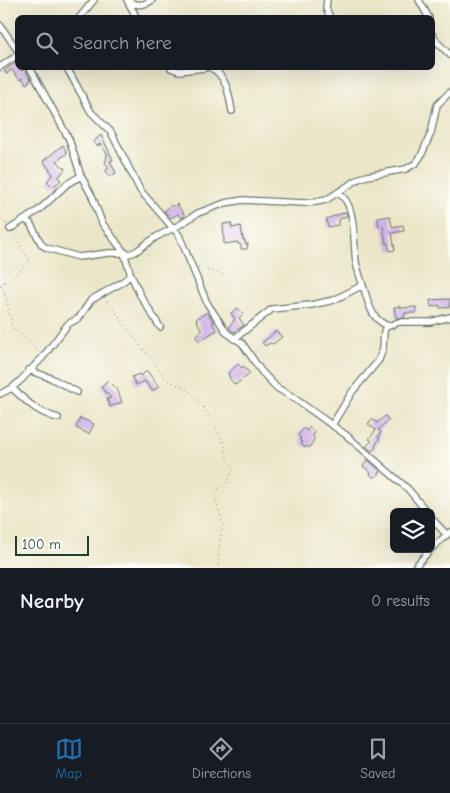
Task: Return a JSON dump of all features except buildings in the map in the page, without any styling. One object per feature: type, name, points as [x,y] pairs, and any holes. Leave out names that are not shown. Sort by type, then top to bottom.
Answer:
[{"type":"street","points":[[82,15],[94,0]]},
{"type":"street","points":[[128,1],[142,5],[152,0]]},
{"type":"street","points":[[327,0],[326,8],[329,15]]},
{"type":"street","points":[[419,0],[426,15]]},
{"type":"street","points":[[128,1],[135,15]]},
{"type":"street","points":[[0,25],[15,47]]},
{"type":"street","points":[[435,39],[450,55]]},
{"type":"street","points":[[0,68],[15,57]]},
{"type":"street","points":[[31,70],[69,139],[81,176],[92,196],[102,223],[111,238],[124,253],[140,295],[160,326]]},
{"type":"street","points":[[68,70],[92,112],[111,132],[140,190],[179,235],[208,305],[227,333],[244,346],[261,372],[277,388],[356,443],[408,490],[424,508]]},
{"type":"street","points":[[215,70],[226,83],[232,111]]},
{"type":"street","points":[[25,220],[30,223],[42,245],[79,257],[135,252],[206,210],[236,200],[304,204],[326,200],[360,178],[400,171],[416,163],[432,133],[437,105],[450,92]]},
{"type":"street","points":[[10,229],[49,203],[67,184],[81,176]]},
{"type":"street","points":[[338,193],[344,197],[348,204],[353,225],[356,262],[373,315],[379,322],[388,326]]},
{"type":"street","points":[[0,394],[12,388],[43,357],[68,324],[79,318],[88,302],[122,283],[131,275]]},
{"type":"street","points":[[234,339],[272,309],[311,305],[334,300],[363,285]]},
{"type":"street","points":[[332,425],[352,392],[379,360],[383,348],[384,331],[388,326],[408,321],[434,322],[450,317]]},
{"type":"street","points":[[28,370],[51,378],[77,392]]},
{"type":"street","points":[[12,388],[36,410],[58,418]]},
{"type":"street","points":[[435,522],[448,534],[435,545]]},
{"type":"street","points":[[414,568],[427,553]]},
{"type":"path","points":[[0,216],[30,261],[0,285],[6,298],[13,329],[43,357]]},
{"type":"path","points":[[190,264],[224,275]]},
{"type":"path","points":[[102,294],[166,379],[187,389],[203,407],[226,446],[227,459],[233,467],[229,482],[224,487],[216,490],[214,495],[223,524],[218,568]]}]
